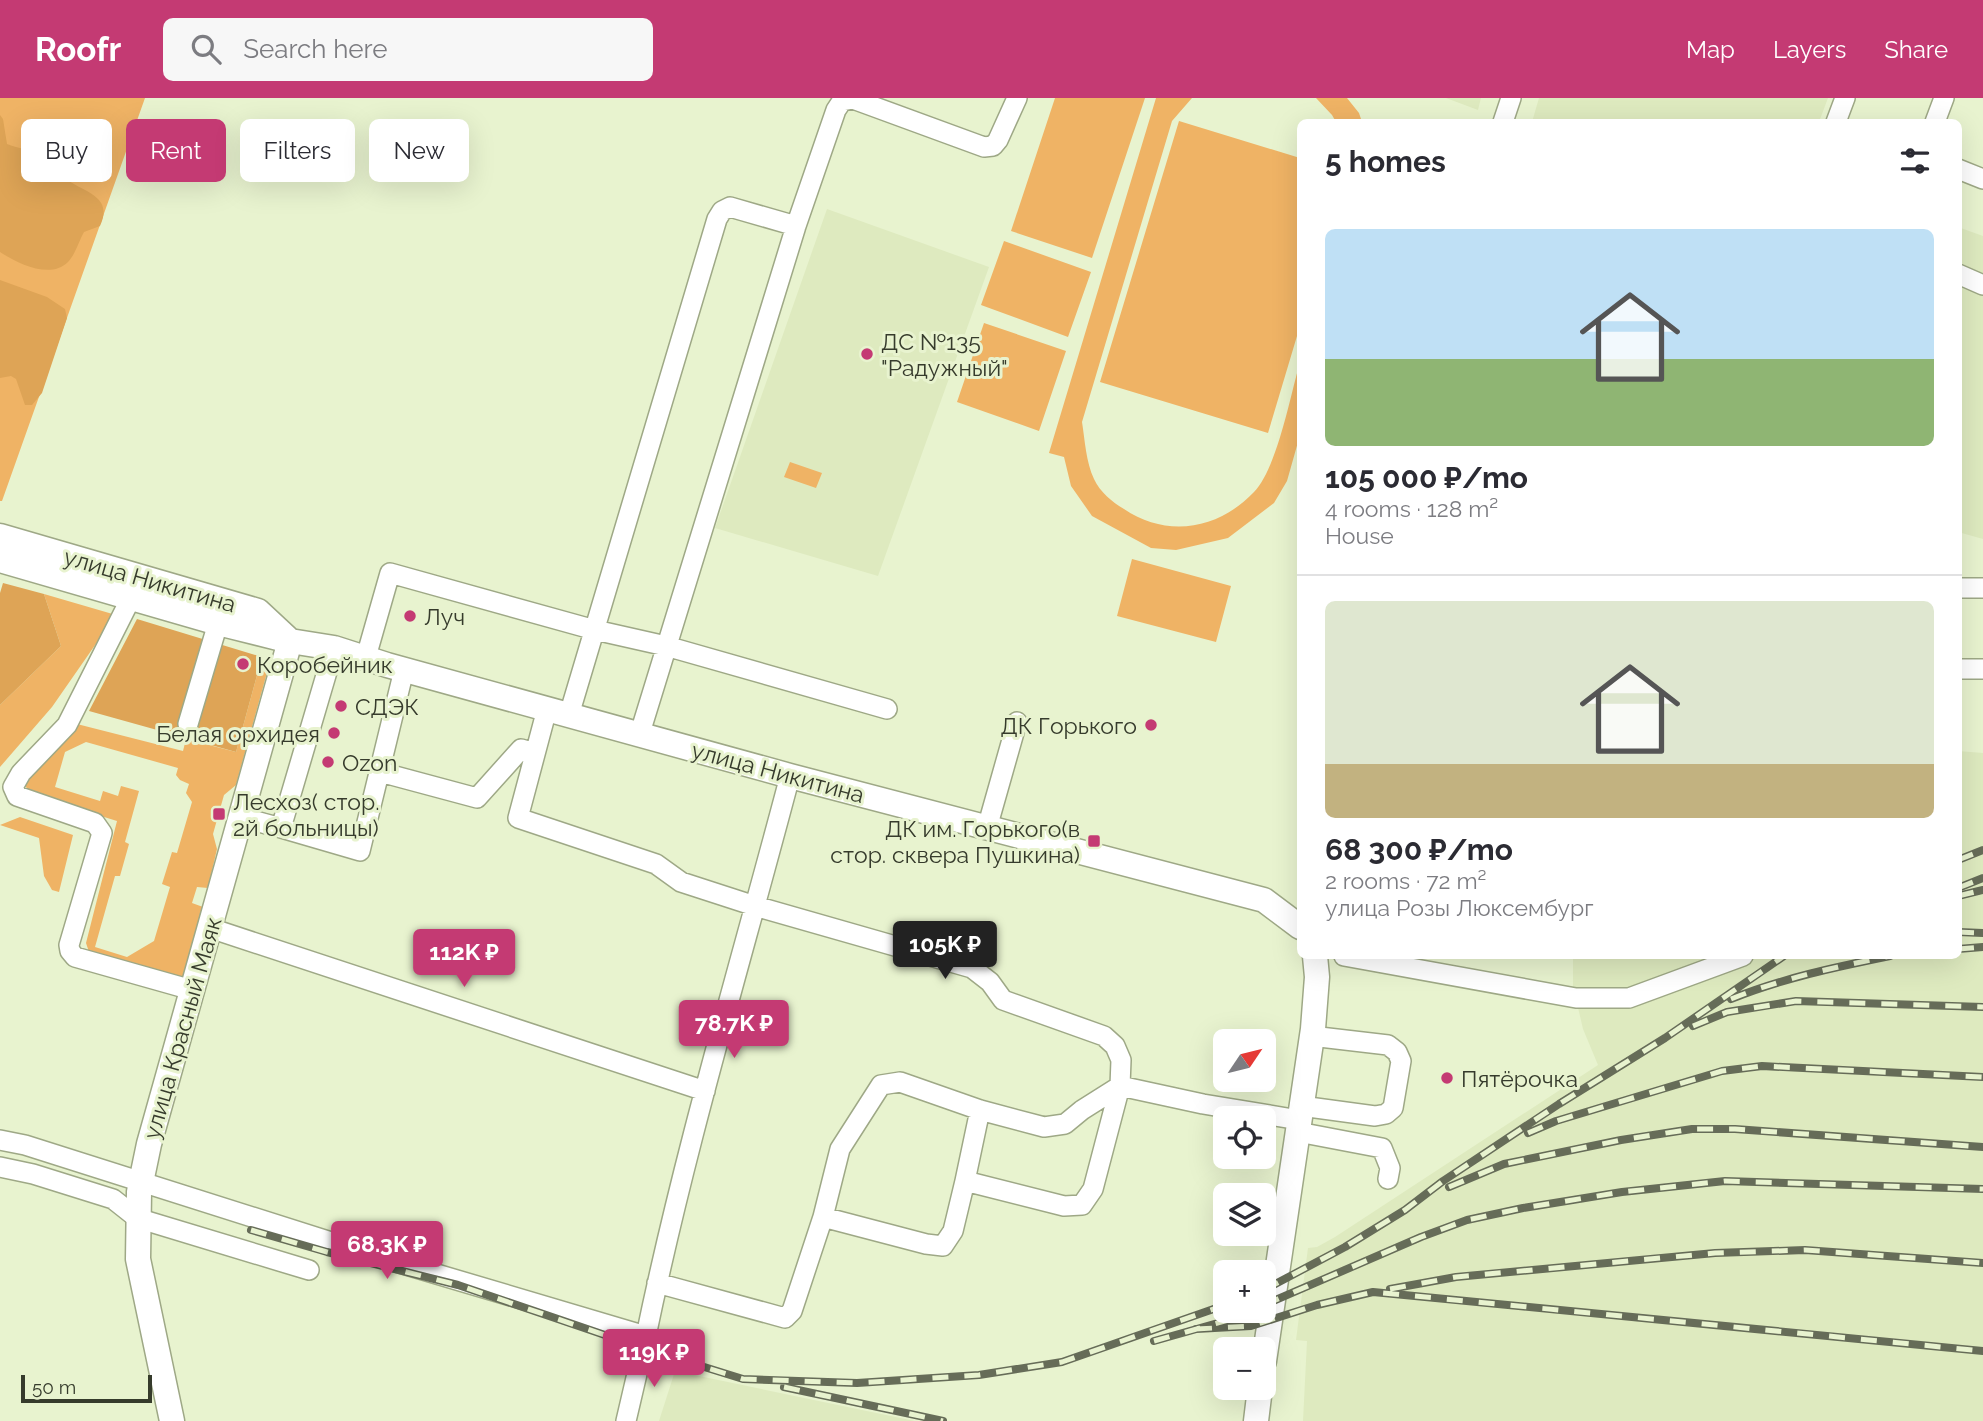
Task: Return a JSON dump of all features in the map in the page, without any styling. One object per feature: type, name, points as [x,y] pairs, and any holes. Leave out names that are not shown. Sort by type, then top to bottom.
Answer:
[{"type":"main road","name":"улица Никитина","points":[[0,536],[258,611],[290,641]]},
{"type":"main road","name":"улица Никитина","points":[[0,560],[218,623],[290,641],[334,648],[404,670],[790,776],[1264,900],[1297,924]]},
{"type":"main road","name":"улица Красный Маяк","points":[[172,1421],[138,1259],[137,1218],[141,1182],[149,1144],[290,641]]},
{"type":"main road","points":[[1268,1337],[1311,1036],[1316,966]]},
{"type":"main road","points":[[1256,1421],[1259,1400]]},
{"type":"street","points":[[640,733],[796,226],[836,110],[842,101],[853,99],[984,147],[993,146],[998,140],[1017,98]]},
{"type":"street","points":[[1504,119],[1511,98]]},
{"type":"street","points":[[1837,119],[1845,98]]},
{"type":"street","points":[[1936,119],[1944,98]]},
{"type":"street","points":[[1962,171],[1983,179]]},
{"type":"street","points":[[796,226],[730,207],[722,211],[717,219],[595,630],[558,712],[535,753],[518,818],[656,864],[681,882],[972,968],[990,982],[1003,1000],[1104,1036],[1115,1046],[1121,1060],[1120,1086],[1093,1189],[1082,1205],[1064,1206],[965,1181]]},
{"type":"street","points":[[1962,276],[1983,285]]},
{"type":"street","points":[[366,657],[390,573],[595,630],[666,646],[887,709]]},
{"type":"street","points":[[1962,588],[1983,588]]},
{"type":"street","points":[[131,598],[67,725],[21,774],[13,787],[17,796],[100,827],[102,834],[69,945],[75,957],[192,990]]},
{"type":"street","points":[[188,724],[218,623]]},
{"type":"street","points":[[281,828],[334,648]]},
{"type":"street","points":[[1962,669],[1983,670]]},
{"type":"street","points":[[242,817],[360,851],[404,670]]},
{"type":"street","points":[[74,711],[93,718]]},
{"type":"street","points":[[987,828],[1017,722]]},
{"type":"street","points":[[380,772],[477,798],[521,749],[535,753]]},
{"type":"street","points":[[626,1421],[705,1091],[790,776]]},
{"type":"street","points":[[210,928],[705,1091]]},
{"type":"street","points":[[1362,959],[1576,998],[1629,998],[1735,959]]},
{"type":"street","points":[[1299,1119],[1386,1114],[1393,1108],[1401,1061],[1397,1052],[1388,1045],[1311,1036]]},
{"type":"street","points":[[657,1283],[785,1318],[792,1311],[823,1217],[840,1149],[881,1085],[900,1082],[980,1110],[1044,1128],[1065,1124],[1120,1086],[1203,1104],[1299,1119],[1382,1148],[1390,1167],[1388,1179]]},
{"type":"street","points":[[823,1217],[943,1246],[953,1231],[980,1110]]},
{"type":"street","points":[[0,1140],[25,1145],[645,1342]]},
{"type":"street","points":[[0,1167],[33,1174],[113,1199],[137,1218],[309,1270]]},
{"type":"shaded area","points":[[0,98],[145,98],[138,119],[126,119],[126,152],[0,501]]},
{"type":"shaded area","points":[[1055,98],[1145,98],[1092,258],[1011,231]]},
{"type":"shaded area","points":[[1156,98],[1192,98],[1172,121],[1082,422],[1087,459],[1097,484],[1107,496],[1140,518],[1175,526],[1208,522],[1240,505],[1262,481],[1276,450],[1297,374],[1297,446],[1287,481],[1274,503],[1228,538],[1176,550],[1151,548],[1092,516],[1071,486],[1064,457],[1049,453]]},
{"type":"shaded area","points":[[1316,98],[1347,98],[1361,119],[1334,119]]},
{"type":"shaded area","points":[[1446,98],[1481,98],[1478,110]]},
{"type":"shaded area","points":[[1539,98],[1828,98],[1820,119],[1533,119]]},
{"type":"shaded area","points":[[0,115],[7,144],[21,149],[21,182],[71,182],[99,200],[103,215],[100,226],[84,232],[75,252],[61,267],[52,270],[34,268],[0,252]]},
{"type":"shaded area","points":[[1179,121],[1297,157],[1297,336],[1268,433],[1100,382]]},
{"type":"shaded area","name":"ДС №135 \"Радужный\"","points":[[827,209],[989,267],[878,576],[715,528]]},
{"type":"shaded area","points":[[1962,228],[1983,236],[1983,539],[1962,533]]},
{"type":"shaded area","points":[[1004,241],[1091,272],[1068,337],[981,305]]},
{"type":"shaded area","points":[[0,280],[47,297],[65,309],[67,318],[42,393],[32,405],[25,405],[16,379],[11,376],[0,378]]},
{"type":"shaded area","points":[[984,323],[1066,351],[1039,431],[957,402]]},
{"type":"shaded area","points":[[790,462],[822,473],[816,488],[784,477]]},
{"type":"shaded area","points":[[1132,559],[1231,586],[1216,642],[1117,616]]},
{"type":"shaded area","points":[[3,583],[44,594],[61,646],[0,705],[0,593]]},
{"type":"shaded area","points":[[44,594],[116,615],[52,707],[0,767],[0,705],[61,646]]},
{"type":"shaded area","points":[[137,619],[262,657],[236,752],[89,711]]},
{"type":"shaded area","points":[[262,657],[268,669],[236,785],[224,795],[213,834],[217,849],[208,888],[197,887],[192,903],[203,907],[182,981],[89,952],[86,943],[117,821],[30,794],[25,785],[26,777],[73,723],[183,751],[186,739],[236,752]],"holes":[[[86,742],[178,768],[176,775],[189,784],[186,793],[192,802],[177,853],[172,852],[162,884],[170,887],[154,941],[127,957],[95,947],[115,876],[120,876],[129,844],[125,842],[139,791],[121,786],[118,796],[103,791],[100,801],[55,787],[65,752]]]},
{"type":"shaded area","points":[[1962,751],[1983,753],[1983,1421],[1303,1421],[1307,1341],[1296,1340],[1308,1248],[1317,1247],[1335,1237],[1598,1065],[1583,1029],[1573,986],[1573,959],[1962,959]]},
{"type":"shaded area","points":[[20,817],[73,835],[59,892],[52,890],[44,876],[39,838],[0,825]]},
{"type":"shaded area","points":[[675,1371],[915,1421],[659,1421]]},
{"type":"railway","points":[[1962,858],[1983,850]]},
{"type":"railway","points":[[1962,886],[1983,878]]},
{"type":"railway","points":[[1962,895],[1983,890]]},
{"type":"railway","points":[[1962,932],[1983,933]]},
{"type":"railway","points":[[1962,949],[1983,947]]},
{"type":"railway","points":[[1276,1284],[1345,1247],[1405,1210],[1443,1181],[1665,1038],[1780,959]]},
{"type":"railway","points":[[1731,999],[1790,979],[1876,959]]},
{"type":"railway","points":[[1693,1026],[1727,1012],[1796,1001],[1983,1007]]},
{"type":"railway","points":[[1528,1133],[1556,1121],[1722,1071],[1762,1066],[1983,1077]]},
{"type":"railway","points":[[1449,1187],[1504,1164],[1621,1140],[1692,1129],[1735,1129],[1983,1147]]},
{"type":"railway","points":[[1276,1300],[1467,1220],[1622,1192],[1725,1181],[1983,1189]]},
{"type":"railway","points":[[251,1230],[458,1285],[743,1379],[857,1383],[979,1375],[1062,1362],[1213,1309]]},
{"type":"railway","points":[[1390,1289],[1456,1277],[1715,1253],[1805,1250],[1983,1263]]},
{"type":"railway","points":[[1196,1329],[1251,1326],[1317,1305],[1373,1292],[1983,1351]]},
{"type":"railway","points":[[1154,1341],[1218,1323]]},
{"type":"railway","points":[[784,1387],[943,1421]]},
{"type":"place","name":"ДС №135 \"Радужный\"","points":[[867,354]]},
{"type":"place","name":"Луч","points":[[410,616]]},
{"type":"place","name":"Коробейник","points":[[243,664]]},
{"type":"place","name":"СДЭК","points":[[341,706]]},
{"type":"place","name":"ДК Горького","points":[[1151,725]]},
{"type":"place","name":"Белая орхидея","points":[[334,733]]},
{"type":"place","name":"Ozon","points":[[328,762]]},
{"type":"place","name":"Лесхоз( стор. 2й больницы)","points":[[219,814]]},
{"type":"place","name":"ДК им. Горького(в стор. сквера Пушкина)","points":[[1094,841]]},
{"type":"place","name":"Пятёрочка","points":[[1447,1078]]}]
